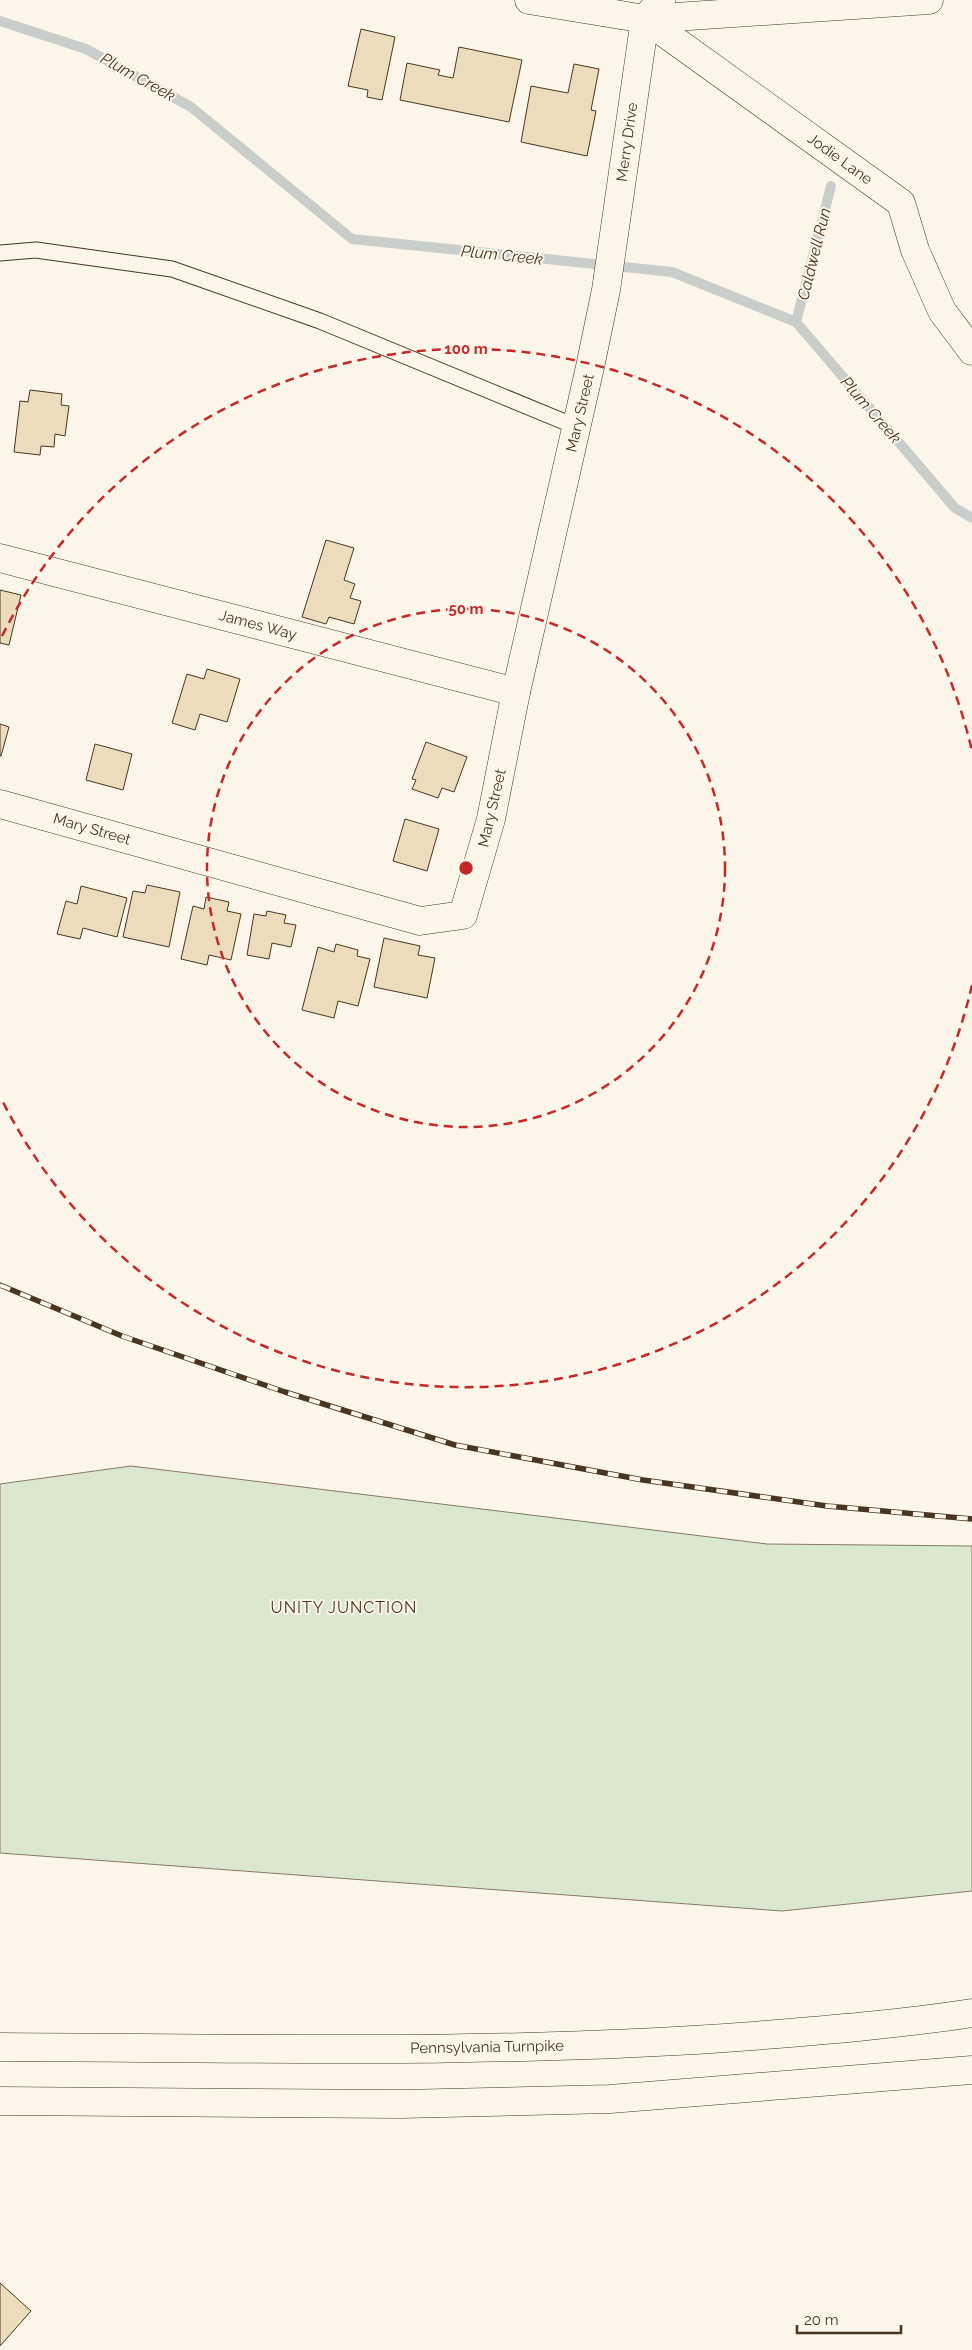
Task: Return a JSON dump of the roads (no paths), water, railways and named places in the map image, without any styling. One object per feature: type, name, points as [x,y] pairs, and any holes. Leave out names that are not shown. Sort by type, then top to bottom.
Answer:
[{"type":"main road","points":[[529,0],[653,10],[929,0]]},
{"type":"main road","name":"Merry Drive","points":[[606,290],[617,214],[653,10]]},
{"type":"main road","name":"Jodie Lane","points":[[653,10],[901,204],[915,250],[942,311],[972,351]]},
{"type":"main road","name":"Mary Street","points":[[0,804],[420,921],[463,915],[491,820],[516,692],[577,427],[606,290]]},
{"type":"main road","name":"James Way","points":[[0,558],[516,692]]},
{"type":"main road","name":"Pennsylvania Turnpike","points":[[0,2047],[492,2048],[674,2042],[810,2032],[972,2013]]},
{"type":"main road","points":[[0,2101],[401,2104],[610,2099],[972,2070]]},
{"type":"lane","points":[[0,254],[36,250],[172,269],[320,320],[577,427]]},
{"type":"waterway","name":"Plum Creek","points":[[0,21],[86,49],[191,107],[352,239],[672,272],[796,322],[955,508],[972,518]]},
{"type":"waterway","name":"Caldwell Run","points":[[796,322],[831,186]]},
{"type":"railway","points":[[0,1285],[122,1336],[285,1392],[455,1445],[643,1480],[827,1506],[972,1519]]},
{"type":"district","name":"UNITY JUNCTION","points":[[344,1607]]}]
